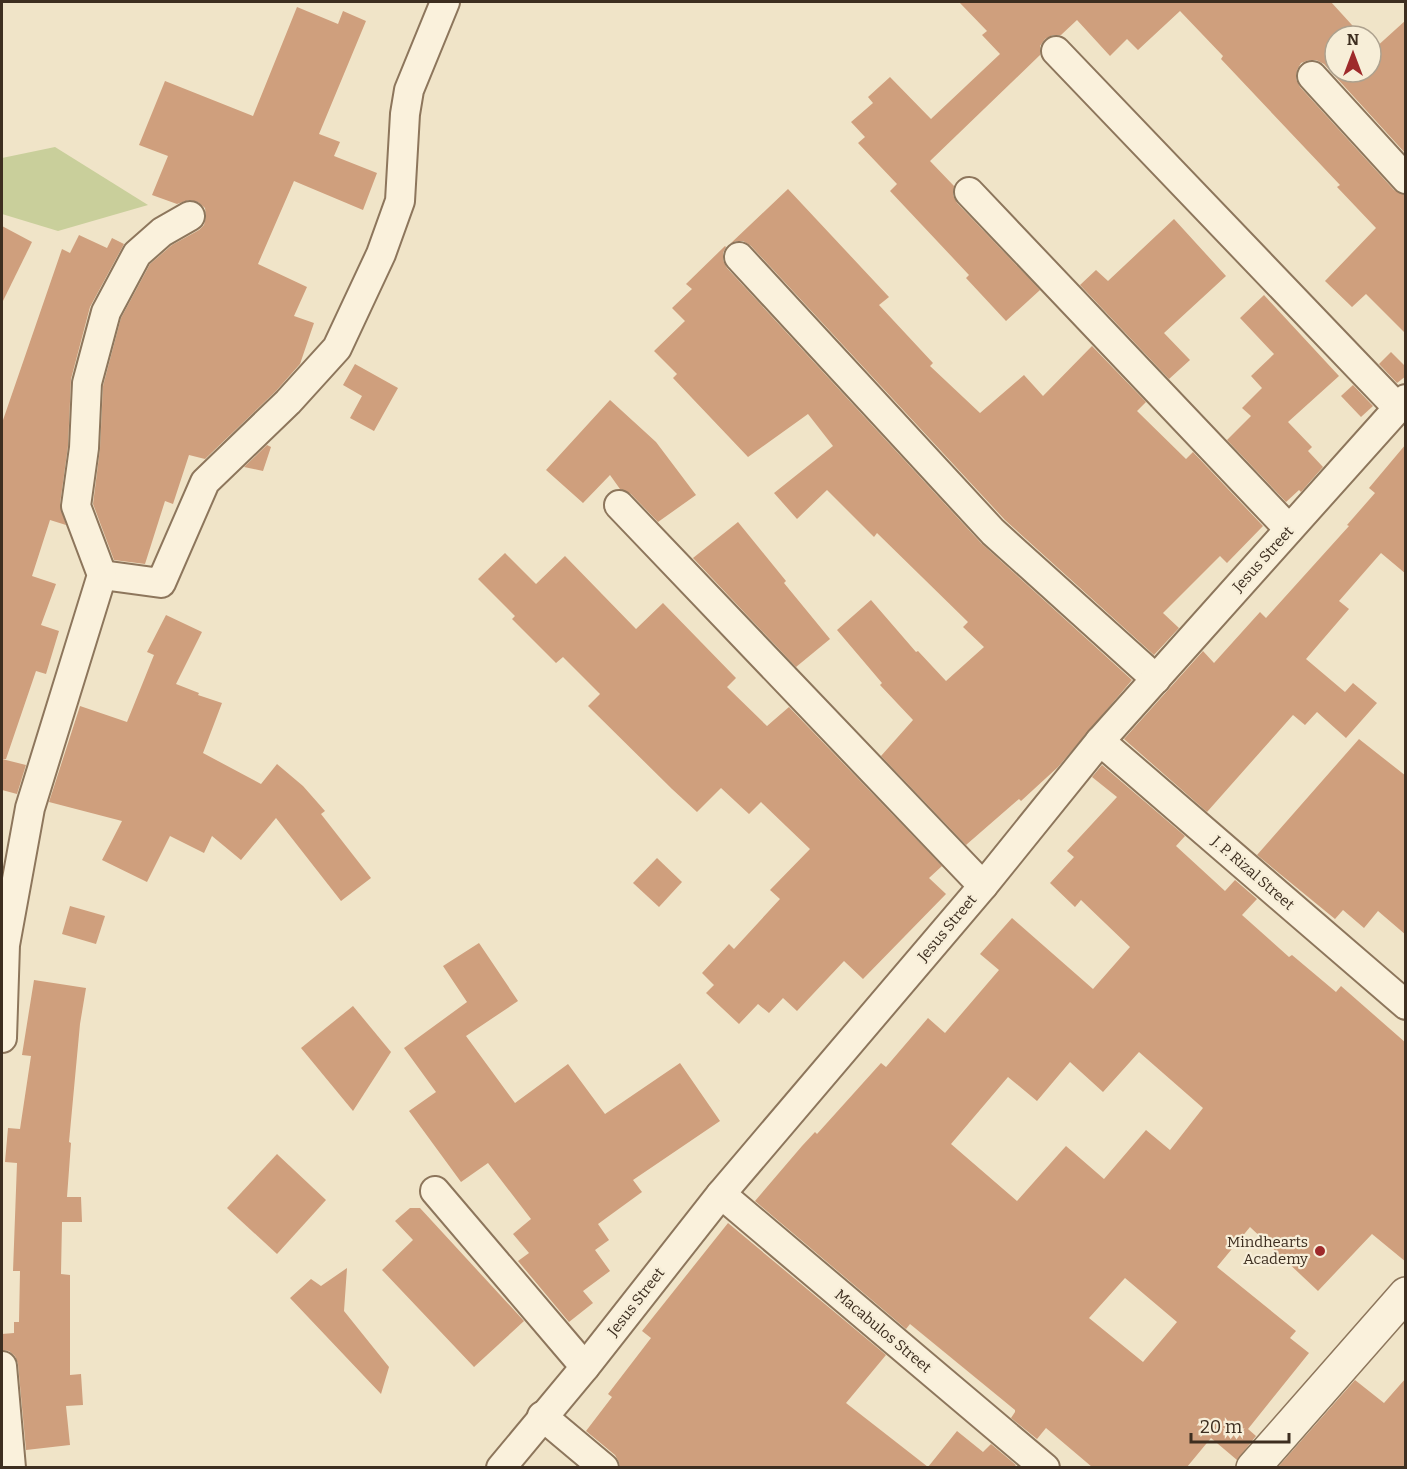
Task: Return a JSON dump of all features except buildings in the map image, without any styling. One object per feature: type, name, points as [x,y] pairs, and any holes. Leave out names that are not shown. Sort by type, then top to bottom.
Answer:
[{"type":"street","points":[[102,575],[161,583],[206,482],[288,402],[338,348],[381,254],[400,201],[405,114],[409,90],[445,2]]},
{"type":"street","points":[[1056,51],[1402,403]]},
{"type":"street","points":[[1312,76],[1406,179]]},
{"type":"street","points":[[969,192],[1289,529]]},
{"type":"street","points":[[2,1038],[5,945],[30,808],[102,575],[76,506],[84,448],[87,383],[106,312],[137,254],[162,232],[190,216]]},
{"type":"street","points":[[739,257],[993,532],[1156,679]]},
{"type":"street","name":"Jesus Street","points":[[501,1467],[585,1367],[722,1194],[983,886],[1100,741],[1402,403]]},
{"type":"street","points":[[619,505],[983,886]]},
{"type":"street","name":"J. P. Rizal Street","points":[[1100,741],[1406,1005]]},
{"type":"street","points":[[435,1191],[585,1367]]},
{"type":"street","name":"Macabulos Street","points":[[722,1194],[1045,1467]]},
{"type":"street","points":[[1253,1467],[1406,1294]]},
{"type":"street","points":[[2,1366],[11,1467]]},
{"type":"street","points":[[542,1416],[604,1467]]},
{"type":"green space","points":[[55,147],[148,205],[58,231],[2,214],[2,158]]},
{"type":"place","name":"Mindhearts Academy","points":[[1320,1251]]}]
